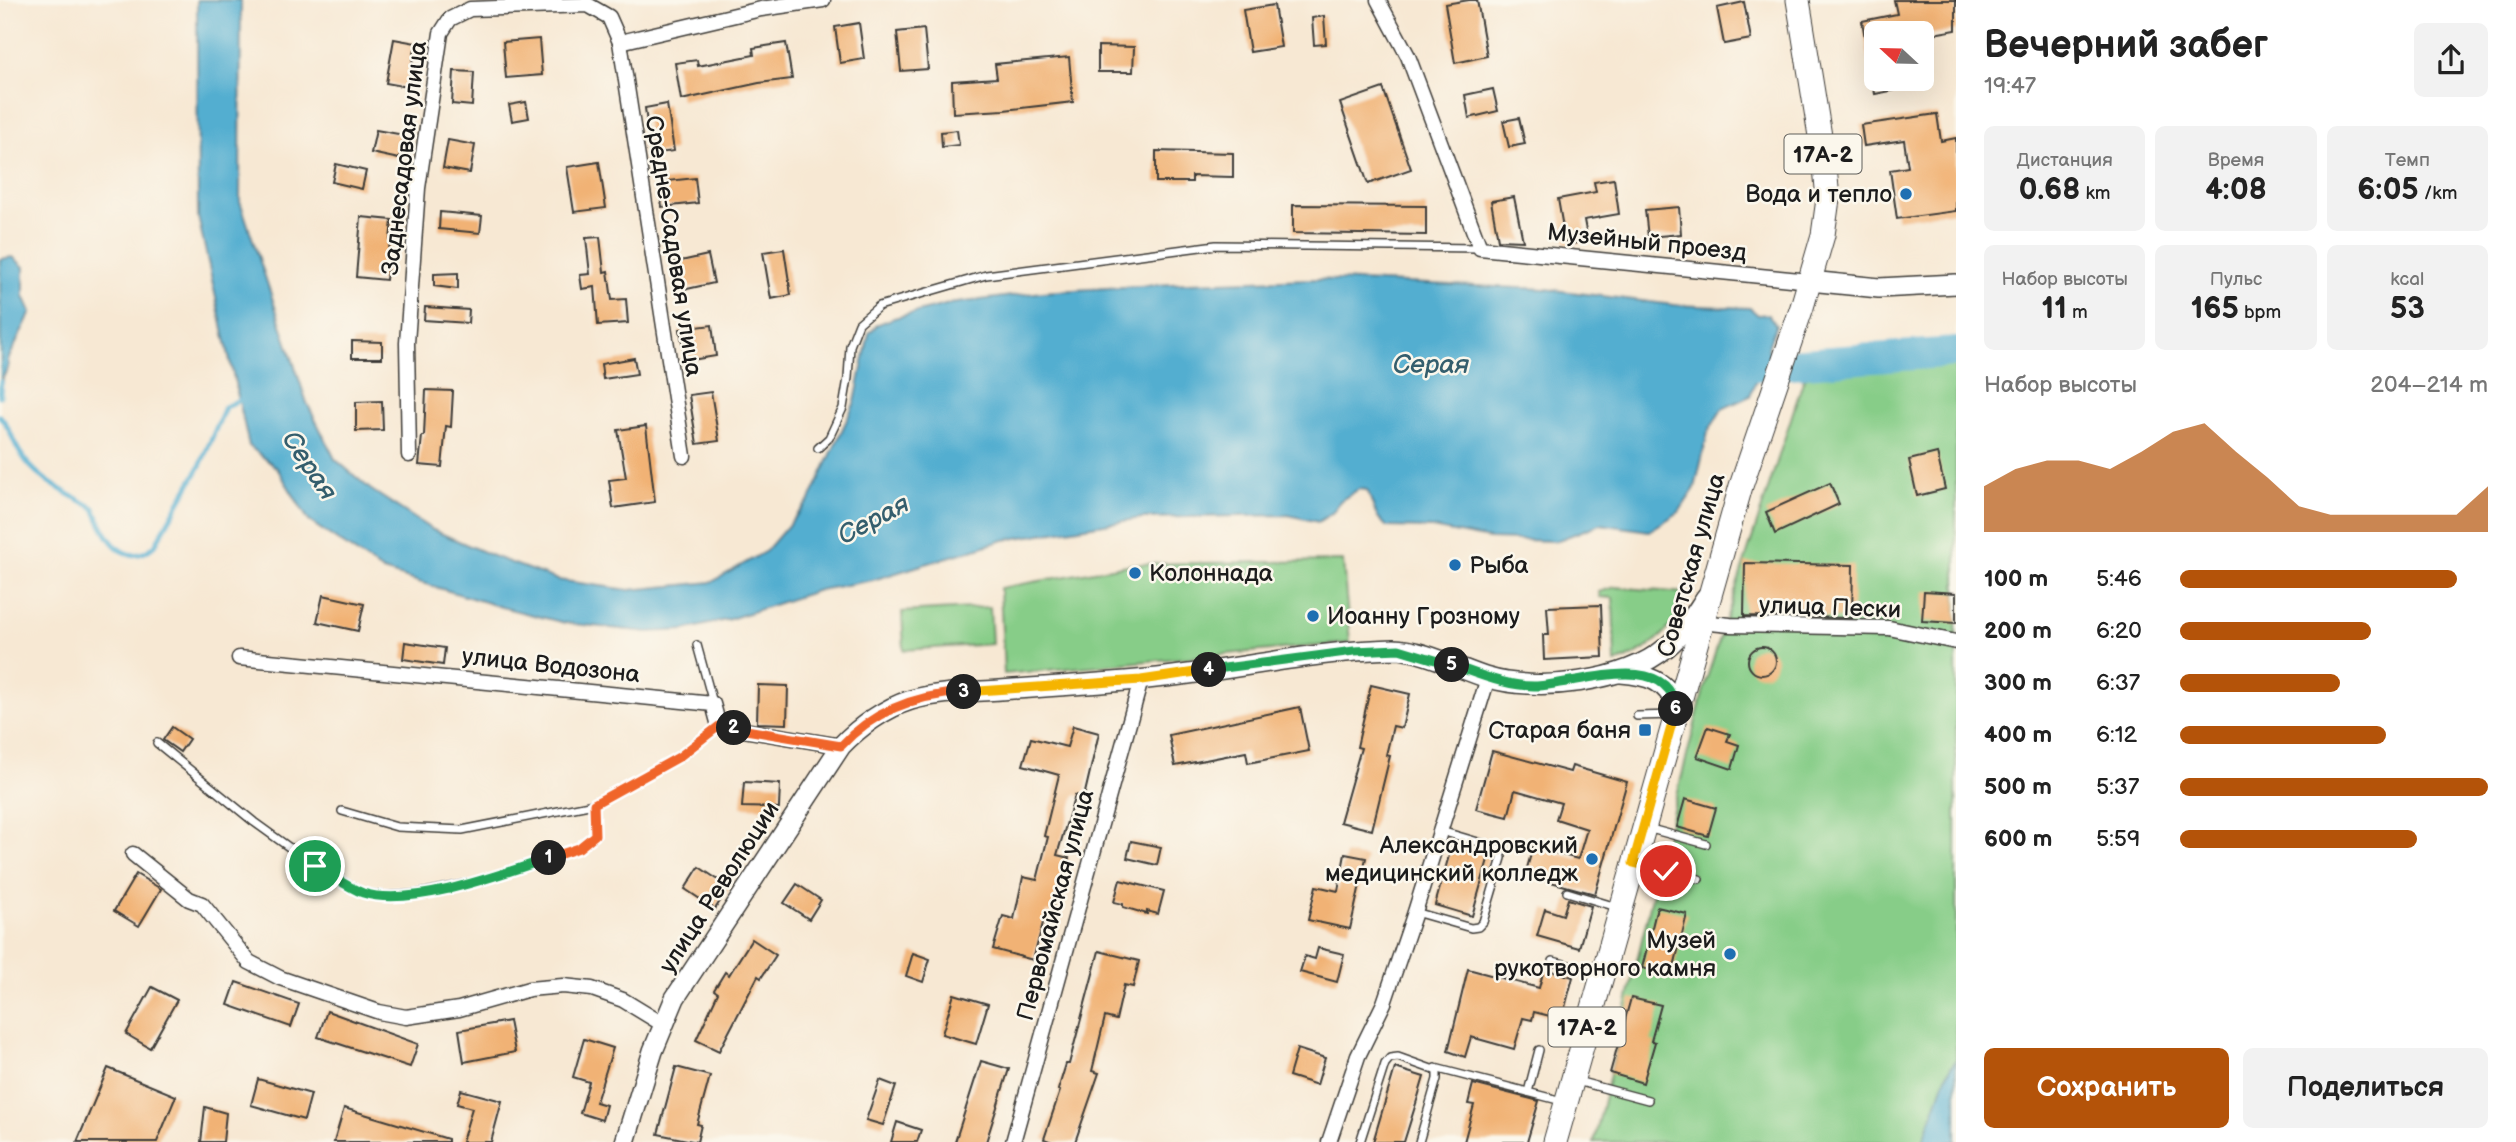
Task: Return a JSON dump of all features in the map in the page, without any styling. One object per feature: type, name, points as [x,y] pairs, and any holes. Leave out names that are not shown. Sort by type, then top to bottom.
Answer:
[{"type":"main road","name":"Советская улица","points":[[1555,1142],[1741,486],[1802,307],[1823,235],[1828,199],[1825,167],[1798,0]]},
{"type":"main road","points":[[1810,281],[1879,288],[1956,284]]},
{"type":"main road","points":[[1617,673],[1666,648],[1687,627],[1710,592]]},
{"type":"main road","name":"улица Революции","points":[[625,1142],[653,1051],[675,998],[841,746],[855,732],[910,700],[950,693],[1141,680],[1289,659],[1399,649],[1488,678],[1535,686],[1617,673]]},
{"type":"main road","points":[[1617,673],[1643,675],[1658,680],[1673,697],[1676,711]]},
{"type":"street","points":[[607,0],[609,17],[620,42],[761,9],[823,0]]},
{"type":"street","points":[[1378,0],[1408,56],[1480,248]]},
{"type":"street","name":"Заднесадовая улица","points":[[409,455],[407,343],[417,201],[441,33],[450,19],[470,9],[588,5],[609,17]]},
{"type":"street","name":"Средне-Садовая улица","points":[[620,42],[684,456]]},
{"type":"street","name":"Музейный проезд","points":[[1480,248],[1810,281]]},
{"type":"street","name":"улица Пески","points":[[1701,622],[1889,628],[1956,642]]},
{"type":"street","name":"улица Водозона","points":[[239,658],[713,704]]},
{"type":"street","points":[[1329,1142],[1358,1056],[1384,1003],[1488,678]]},
{"type":"street","name":"Первомайская улица","points":[[1013,1142],[1141,680]]},
{"type":"street","points":[[713,704],[719,726],[841,746]]},
{"type":"street","points":[[133,854],[189,899],[202,904],[250,962],[280,978],[379,1012],[406,1017],[446,1011],[529,989],[562,986],[592,989],[623,1000],[664,1025]]},
{"type":"lane","points":[[818,448],[830,438],[843,408],[850,346],[859,323],[879,306],[986,275],[1216,245],[1480,248]]},
{"type":"lane","points":[[697,645],[713,704]]},
{"type":"lane","points":[[1637,716],[1676,711]]},
{"type":"lane","points":[[342,811],[397,827],[462,830],[594,804],[679,757],[719,726]]},
{"type":"lane","points":[[157,743],[254,822],[315,866],[363,892],[374,894],[417,894],[479,881],[579,848],[595,835],[594,804]]},
{"type":"lane","points":[[1643,827],[1706,844]]},
{"type":"lane","points":[[1415,912],[1471,928],[1478,927],[1483,922],[1502,858],[1501,851],[1441,831]]},
{"type":"lane","points":[[1633,863],[1699,879]]},
{"type":"lane","points":[[1567,892],[1620,908]]},
{"type":"lane","points":[[1553,961],[1602,974]]},
{"type":"lane","points":[[1528,1092],[1539,1050]]},
{"type":"lane","points":[[1360,1142],[1385,1064],[1390,1058],[1398,1057],[1528,1092],[1569,1091],[1648,1100]]},
{"type":"lane","points":[[1419,1142],[1437,1079],[1437,1071],[1432,1068]]},
{"type":"green space","points":[[1861,359],[1956,362],[1956,1142],[1594,1142],[1706,681],[1804,378]]},
{"type":"green space","points":[[1343,561],[1350,643],[1004,674],[1000,588],[1133,564]]},
{"type":"green space","points":[[1615,587],[1684,593],[1685,601],[1666,632],[1657,640],[1615,663],[1613,598],[1600,597],[1599,592]]},
{"type":"green space","points":[[990,607],[992,644],[904,650],[902,612]]},
{"type":"water","points":[[197,0],[241,0],[240,201],[307,403],[335,459],[370,489],[431,529],[495,557],[558,580],[629,590],[712,582],[766,551],[810,500],[855,402],[869,333],[878,324],[894,318],[949,304],[1042,292],[1312,279],[1546,289],[1674,305],[1750,308],[1758,315],[1768,314],[1776,325],[1750,396],[1722,409],[1708,432],[1695,488],[1679,512],[1649,531],[1600,524],[1556,541],[1489,539],[1432,528],[1387,527],[1377,516],[1367,490],[1359,489],[1340,501],[1333,512],[1318,522],[1288,515],[1142,518],[1004,540],[873,580],[819,590],[730,619],[684,630],[648,632],[565,623],[501,607],[383,571],[309,521],[277,468],[249,446],[198,217]]},
{"type":"water","points":[[13,257],[24,267],[24,296],[31,312],[8,360],[8,367],[1,382],[0,259]]},
{"type":"water","points":[[1956,1059],[1956,1142],[1923,1142],[1947,1074]]},
{"type":"building","points":[[1477,0],[1487,56],[1455,63],[1445,4]]},
{"type":"building","points":[[1894,0],[1956,0],[1956,30],[1934,34],[1934,21],[1864,21],[1864,32],[1862,21],[1897,14]]},
{"type":"building","points":[[1744,2],[1751,39],[1724,44],[1717,8]]},
{"type":"building","points":[[1274,5],[1281,47],[1250,52],[1243,10]]},
{"type":"building","points":[[1324,16],[1326,44],[1314,45],[1312,18]]},
{"type":"building","points":[[859,23],[864,59],[840,63],[835,27]]},
{"type":"building","points":[[924,29],[928,69],[901,71],[897,32]]},
{"type":"building","points":[[394,39],[416,43],[408,87],[386,83]]},
{"type":"building","points":[[539,39],[542,75],[506,78],[503,42]]},
{"type":"building","points":[[786,43],[792,79],[759,83],[681,100],[675,63],[697,60],[698,66],[754,55],[753,48]]},
{"type":"building","points":[[1098,46],[1134,47],[1133,72],[1098,72]]},
{"type":"building","points":[[1069,57],[1073,102],[953,113],[952,81],[997,78],[995,64]]},
{"type":"building","points":[[454,71],[474,72],[472,106],[452,104]]},
{"type":"building","points":[[1383,88],[1411,169],[1368,184],[1340,103]]},
{"type":"building","points":[[1493,89],[1498,111],[1469,118],[1465,95]]},
{"type":"building","points":[[526,102],[529,118],[512,121],[509,105]]},
{"type":"building","points":[[667,104],[674,151],[651,154],[645,108]]},
{"type":"building","points":[[1937,114],[1941,141],[1956,138],[1956,211],[1897,219],[1890,170],[1908,167],[1904,140],[1864,146],[1861,125]]},
{"type":"building","points":[[1519,118],[1525,144],[1509,147],[1503,121]]},
{"type":"building","points":[[376,130],[404,135],[399,159],[371,153]]},
{"type":"building","points":[[957,130],[959,145],[942,147],[941,132]]},
{"type":"building","points":[[448,140],[475,145],[470,173],[443,168]]},
{"type":"building","points":[[1156,151],[1233,153],[1233,177],[1192,176],[1192,182],[1156,182]]},
{"type":"building","points":[[599,162],[606,208],[574,212],[567,167]]},
{"type":"building","points":[[336,164],[366,171],[362,189],[332,182]]},
{"type":"building","points":[[695,178],[698,203],[662,207],[659,182]]},
{"type":"building","points":[[1614,179],[1619,214],[1584,220],[1588,241],[1566,245],[1558,199],[1596,192],[1594,182]]},
{"type":"building","points":[[1514,197],[1523,241],[1498,240],[1491,201]]},
{"type":"building","points":[[1293,205],[1426,206],[1426,235],[1293,233]]},
{"type":"building","points":[[1679,207],[1681,234],[1648,237],[1645,210]]},
{"type":"building","points":[[440,212],[482,216],[480,233],[439,229]]},
{"type":"building","points":[[361,217],[392,220],[386,280],[356,277]]},
{"type":"building","points":[[600,237],[604,272],[608,271],[612,300],[626,299],[628,323],[598,325],[595,287],[582,289],[580,275],[590,274],[586,238]]},
{"type":"building","points":[[784,249],[791,295],[771,299],[763,252]]},
{"type":"building","points":[[708,255],[714,283],[678,291],[672,263]]},
{"type":"building","points":[[458,273],[458,289],[434,286],[434,274]]},
{"type":"building","points":[[425,307],[469,310],[468,323],[424,320]]},
{"type":"building","points":[[712,325],[716,356],[685,361],[680,329]]},
{"type":"building","points":[[352,341],[382,342],[382,358],[352,358]]},
{"type":"building","points":[[634,358],[637,374],[603,379],[601,364]]},
{"type":"building","points":[[426,390],[453,391],[451,427],[446,426],[442,467],[419,465],[424,436]]},
{"type":"building","points":[[711,392],[719,441],[697,444],[689,395]]},
{"type":"building","points":[[382,401],[383,430],[356,431],[356,402]]},
{"type":"building","points":[[646,426],[655,502],[613,508],[609,480],[626,478],[618,430]]},
{"type":"building","points":[[1937,453],[1945,489],[1917,496],[1909,460]]},
{"type":"building","points":[[1830,483],[1839,504],[1775,534],[1766,512]]},
{"type":"building","points":[[1745,563],[1853,565],[1852,618],[1744,616]]},
{"type":"building","points":[[1924,591],[1956,593],[1956,623],[1922,621]]},
{"type":"building","points":[[323,595],[364,604],[358,631],[317,622]]},
{"type":"building","points":[[1601,605],[1603,657],[1544,660],[1543,635],[1549,635],[1547,607]]},
{"type":"building","points":[[405,642],[445,648],[443,665],[403,659]]},
{"type":"building","points":[[1762,647],[1772,651],[1776,661],[1772,671],[1762,675],[1752,671],[1748,661],[1752,651]]},
{"type":"building","points":[[758,685],[788,686],[787,724],[757,723]]},
{"type":"building","points":[[1371,685],[1410,694],[1402,728],[1393,726],[1386,755],[1390,756],[1372,830],[1340,822],[1361,748],[1357,747]]},
{"type":"building","points":[[1300,707],[1309,751],[1248,763],[1246,752],[1175,766],[1169,735]]},
{"type":"building","points":[[1073,726],[1099,733],[1084,797],[1075,795],[1057,855],[1069,858],[1064,878],[1060,877],[1052,913],[1046,912],[1033,960],[993,949],[1003,916],[1014,919],[1023,877],[1037,880],[1048,837],[1044,836],[1059,775],[1023,765],[1031,738],[1067,747]]},
{"type":"building","points":[[172,727],[189,739],[180,752],[163,740]]},
{"type":"building","points":[[1708,727],[1730,734],[1727,741],[1739,745],[1732,769],[1697,757]]},
{"type":"building","points":[[1492,751],[1570,772],[1572,766],[1627,782],[1595,894],[1525,875],[1533,847],[1578,859],[1587,829],[1556,819],[1561,803],[1515,790],[1508,817],[1476,809]]},
{"type":"building","points":[[744,782],[780,784],[779,808],[742,807]]},
{"type":"building","points":[[1685,799],[1716,808],[1708,836],[1677,827]]},
{"type":"building","points":[[1131,841],[1161,847],[1157,865],[1127,858]]},
{"type":"building","points":[[1452,845],[1489,856],[1472,916],[1435,905]]},
{"type":"building","points":[[1345,854],[1366,858],[1350,929],[1308,920],[1316,886],[1338,891]]},
{"type":"building","points":[[699,867],[729,887],[715,909],[685,889]]},
{"type":"building","points":[[136,874],[161,889],[139,926],[114,911]]},
{"type":"building","points":[[1120,880],[1164,891],[1158,914],[1147,911],[1147,914],[1114,902]]},
{"type":"building","points":[[797,884],[821,900],[809,919],[784,903]]},
{"type":"building","points":[[1568,899],[1591,906],[1579,948],[1537,936],[1545,909],[1563,915]]},
{"type":"building","points":[[1657,907],[1687,914],[1672,975],[1642,968]]},
{"type":"building","points":[[752,939],[776,955],[761,978],[758,976],[719,1051],[696,1040],[718,993],[714,990],[725,972],[729,975]]},
{"type":"building","points":[[1318,948],[1344,954],[1337,982],[1300,972],[1305,956],[1315,959]]},
{"type":"building","points":[[1099,951],[1139,961],[1133,987],[1124,985],[1116,1020],[1105,1017],[1092,1071],[1099,1073],[1075,1142],[1052,1142],[1044,1139],[1066,1064],[1069,1064]]},
{"type":"building","points":[[913,953],[930,959],[923,982],[906,976]]},
{"type":"building","points":[[1468,969],[1539,988],[1544,969],[1573,977],[1562,1019],[1534,1012],[1532,1020],[1523,1018],[1514,1049],[1471,1037],[1465,1057],[1448,1051]]},
{"type":"building","points":[[236,982],[299,1004],[291,1027],[228,1005]]},
{"type":"building","points":[[152,987],[177,1000],[150,1048],[126,1034]]},
{"type":"building","points":[[954,994],[988,1004],[976,1044],[942,1034]]},
{"type":"building","points":[[1631,998],[1661,1005],[1651,1041],[1655,1042],[1643,1083],[1610,1073]]},
{"type":"building","points":[[327,1011],[418,1044],[410,1067],[318,1037]]},
{"type":"building","points":[[509,1021],[515,1052],[464,1062],[459,1030]]},
{"type":"building","points":[[584,1039],[613,1048],[596,1102],[606,1105],[602,1120],[580,1113],[589,1082],[573,1077]]},
{"type":"building","points":[[1297,1049],[1325,1058],[1317,1085],[1289,1076]]},
{"type":"building","points":[[981,1061],[1009,1069],[986,1142],[955,1142]]},
{"type":"building","points":[[676,1067],[710,1076],[697,1124],[701,1125],[697,1142],[658,1134]]},
{"type":"building","points":[[108,1068],[176,1096],[157,1142],[77,1142]]},
{"type":"building","points":[[1395,1068],[1424,1077],[1404,1142],[1373,1142]]},
{"type":"building","points":[[258,1079],[311,1094],[304,1120],[251,1105]]},
{"type":"building","points":[[880,1080],[896,1086],[883,1125],[866,1120]]},
{"type":"building","points":[[1473,1084],[1539,1101],[1527,1142],[1464,1142],[1474,1105],[1468,1104]]},
{"type":"building","points":[[461,1090],[502,1101],[491,1142],[462,1142],[472,1108],[457,1104]]},
{"type":"building","points":[[205,1107],[226,1113],[223,1142],[201,1142]]},
{"type":"building","points":[[344,1108],[448,1139],[448,1142],[334,1142]]},
{"type":"building","points":[[897,1122],[921,1130],[917,1142],[891,1142]]},
{"type":"waterway","name":"Серая","points":[[1721,366],[1762,366],[1956,352]]},
{"type":"waterway","points":[[0,396],[1,382]]},
{"type":"waterway","points":[[0,416],[19,451],[34,470],[52,484],[94,508],[110,539],[117,547],[134,555],[144,553],[155,545],[200,466],[225,407],[245,397]]},
{"type":"place","name":"Вода и тепло","points":[[1906,194]]},
{"type":"place","name":"Рыба","points":[[1455,565]]},
{"type":"place","name":"Колоннада","points":[[1135,573]]},
{"type":"place","name":"Иоанну Грозному","points":[[1313,616]]},
{"type":"place","name":"Старая баня","points":[[1645,730]]},
{"type":"place","name":"Александровский медицинский колледж","points":[[1592,859]]},
{"type":"place","name":"Музей рукотворного камня","points":[[1730,954]]},
{"type":"route","points":[[315,866],[363,892],[385,896],[417,894],[479,881],[579,848],[595,835],[594,804],[679,757],[719,726],[841,746],[855,732],[887,711],[910,700],[950,693],[1141,680],[1354,651],[1399,649],[1488,678],[1535,686],[1617,673],[1643,675],[1658,680],[1673,697],[1677,707],[1633,863],[1666,871]]}]
